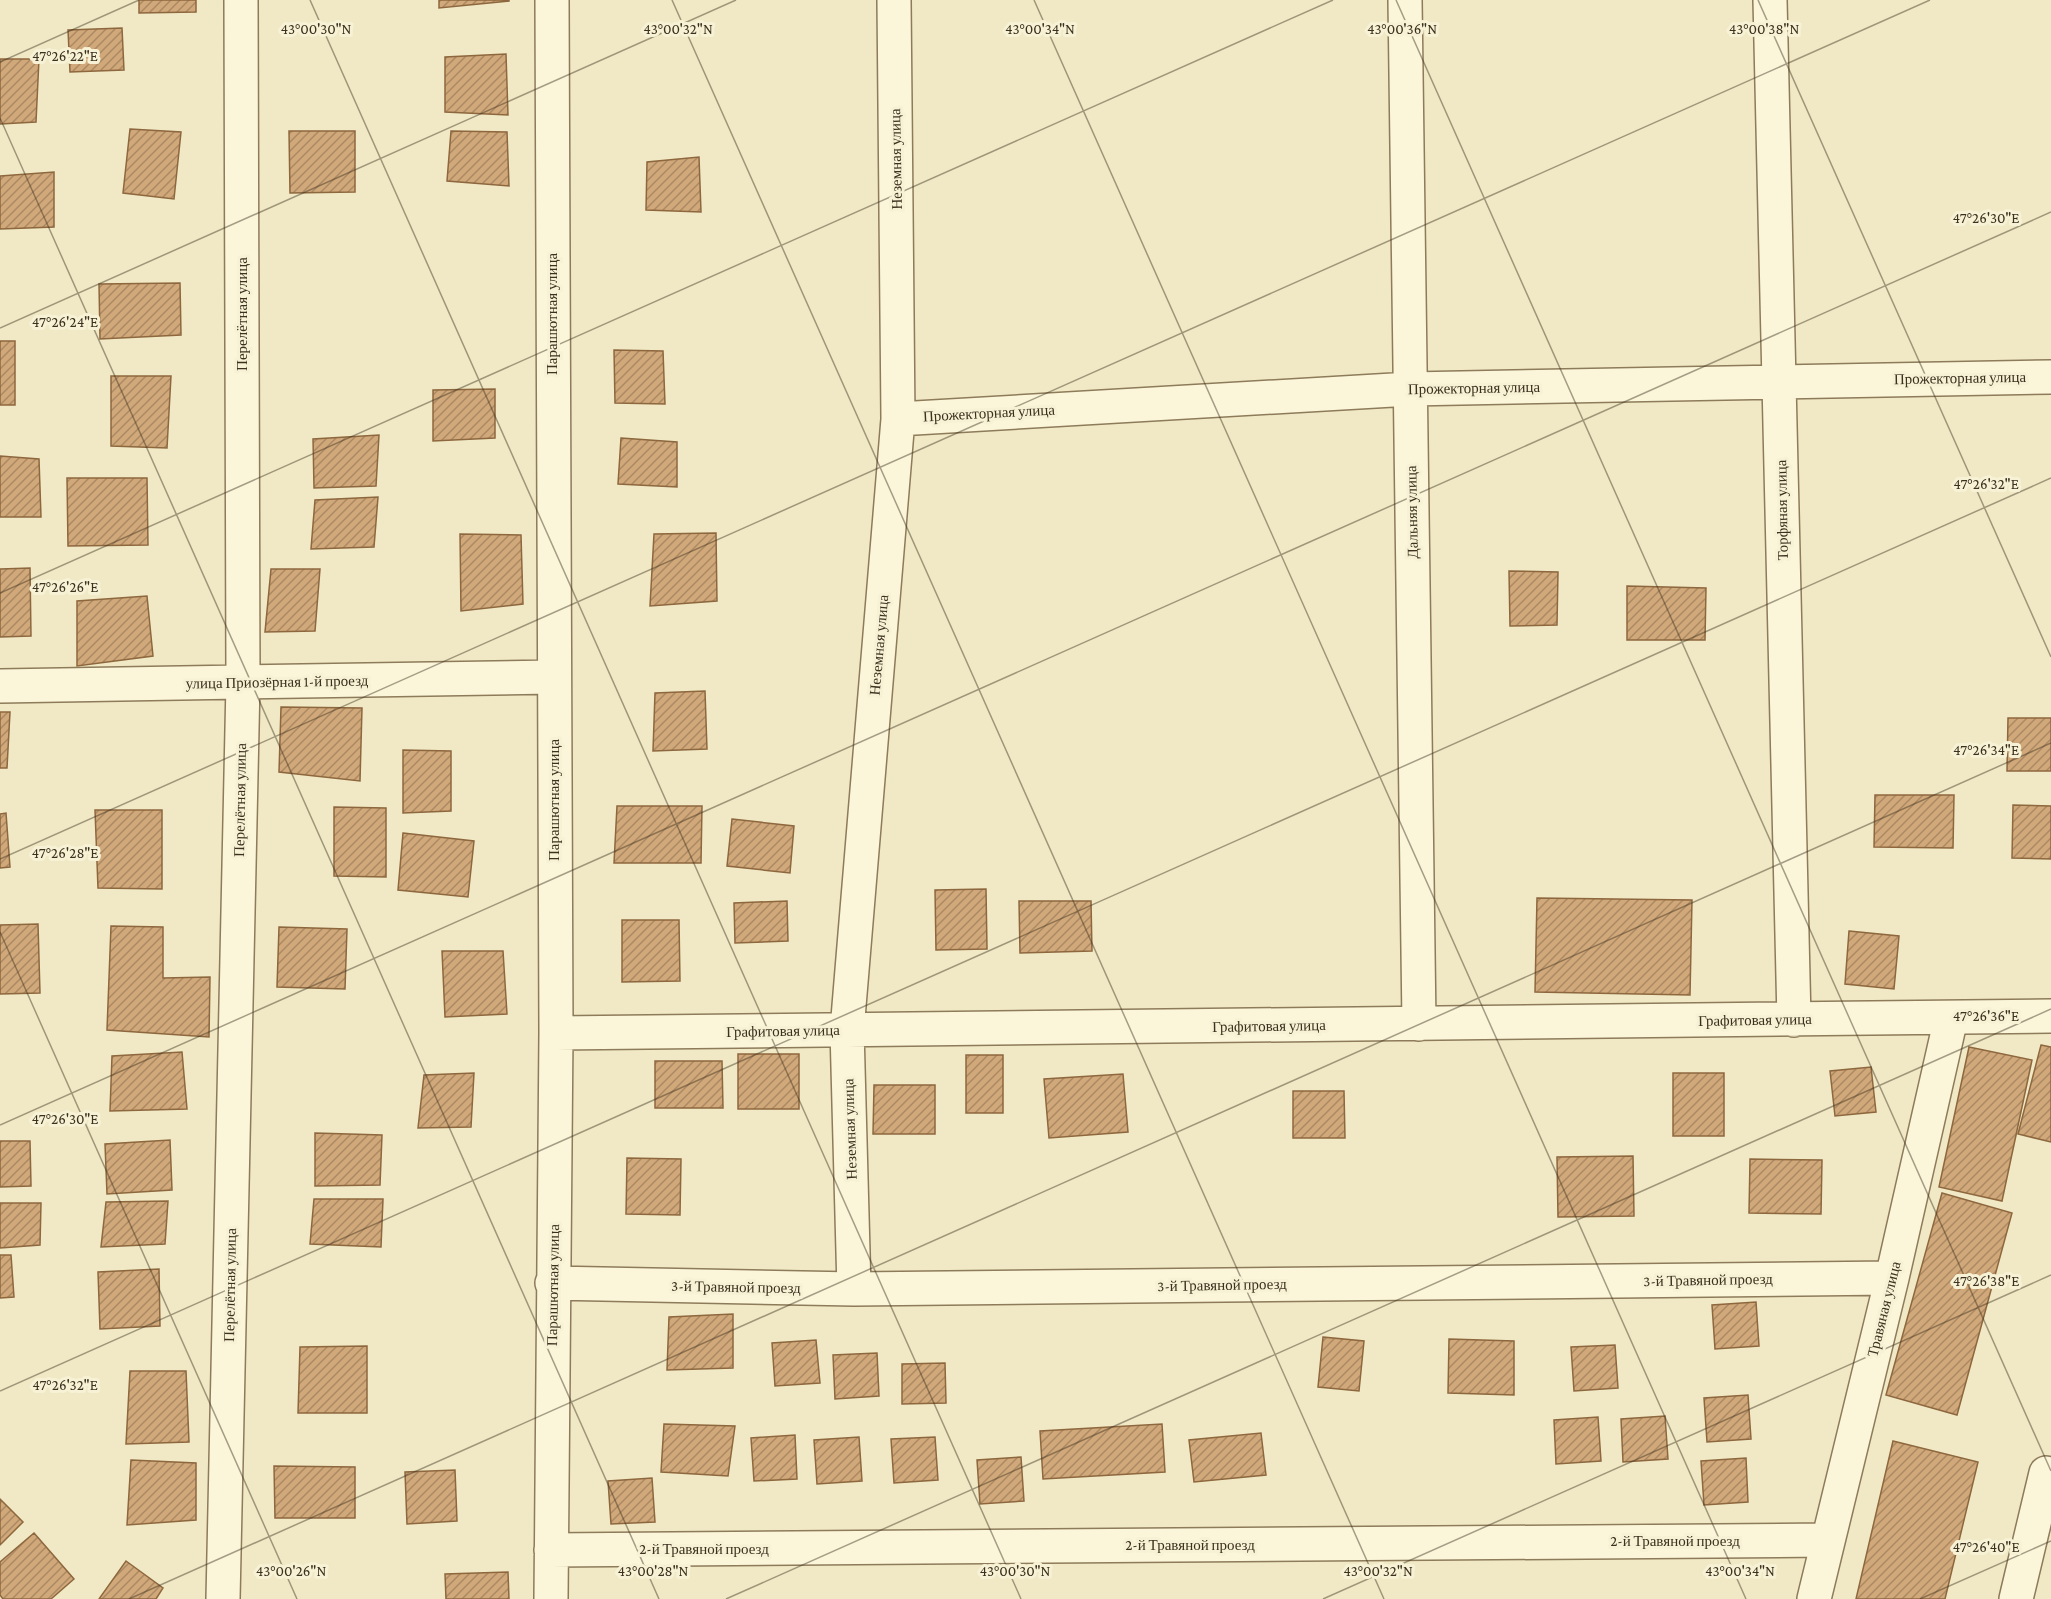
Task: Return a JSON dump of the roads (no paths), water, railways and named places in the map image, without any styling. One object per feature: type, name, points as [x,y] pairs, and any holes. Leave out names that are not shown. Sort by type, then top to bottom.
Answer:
[{"type":"street","name":"Перелётная улица","points":[[223,1599],[243,683],[241,0]]},
{"type":"street","name":"Парашютная улица","points":[[551,1599],[556,1033],[552,0]]},
{"type":"street","name":"Неземная улица","points":[[854,1289],[847,1030],[898,419],[894,0]]},
{"type":"street","name":"Дальняя улица","points":[[1405,0],[1419,1024]]},
{"type":"street","name":"Торфяная улица","points":[[1770,0],[1794,1020]]},
{"type":"street","name":"Прожекторная улица","points":[[898,419],[1410,389],[2051,377]]},
{"type":"street","name":"улица Приозёрная 1-й проезд","points":[[0,686],[553,677]]},
{"type":"street","name":"Графитовая улица","points":[[556,1033],[2051,1016]]},
{"type":"street","name":"Травяная улица","points":[[1814,1599],[1892,1278],[1966,1018]]},
{"type":"street","name":"3-й Травяной проезд","points":[[552,1284],[854,1289],[1892,1278]]},
{"type":"street","points":[[2016,1599],[2046,1473]]},
{"type":"street","name":"2-й Травяной проезд","points":[[551,1550],[1828,1540]]}]
